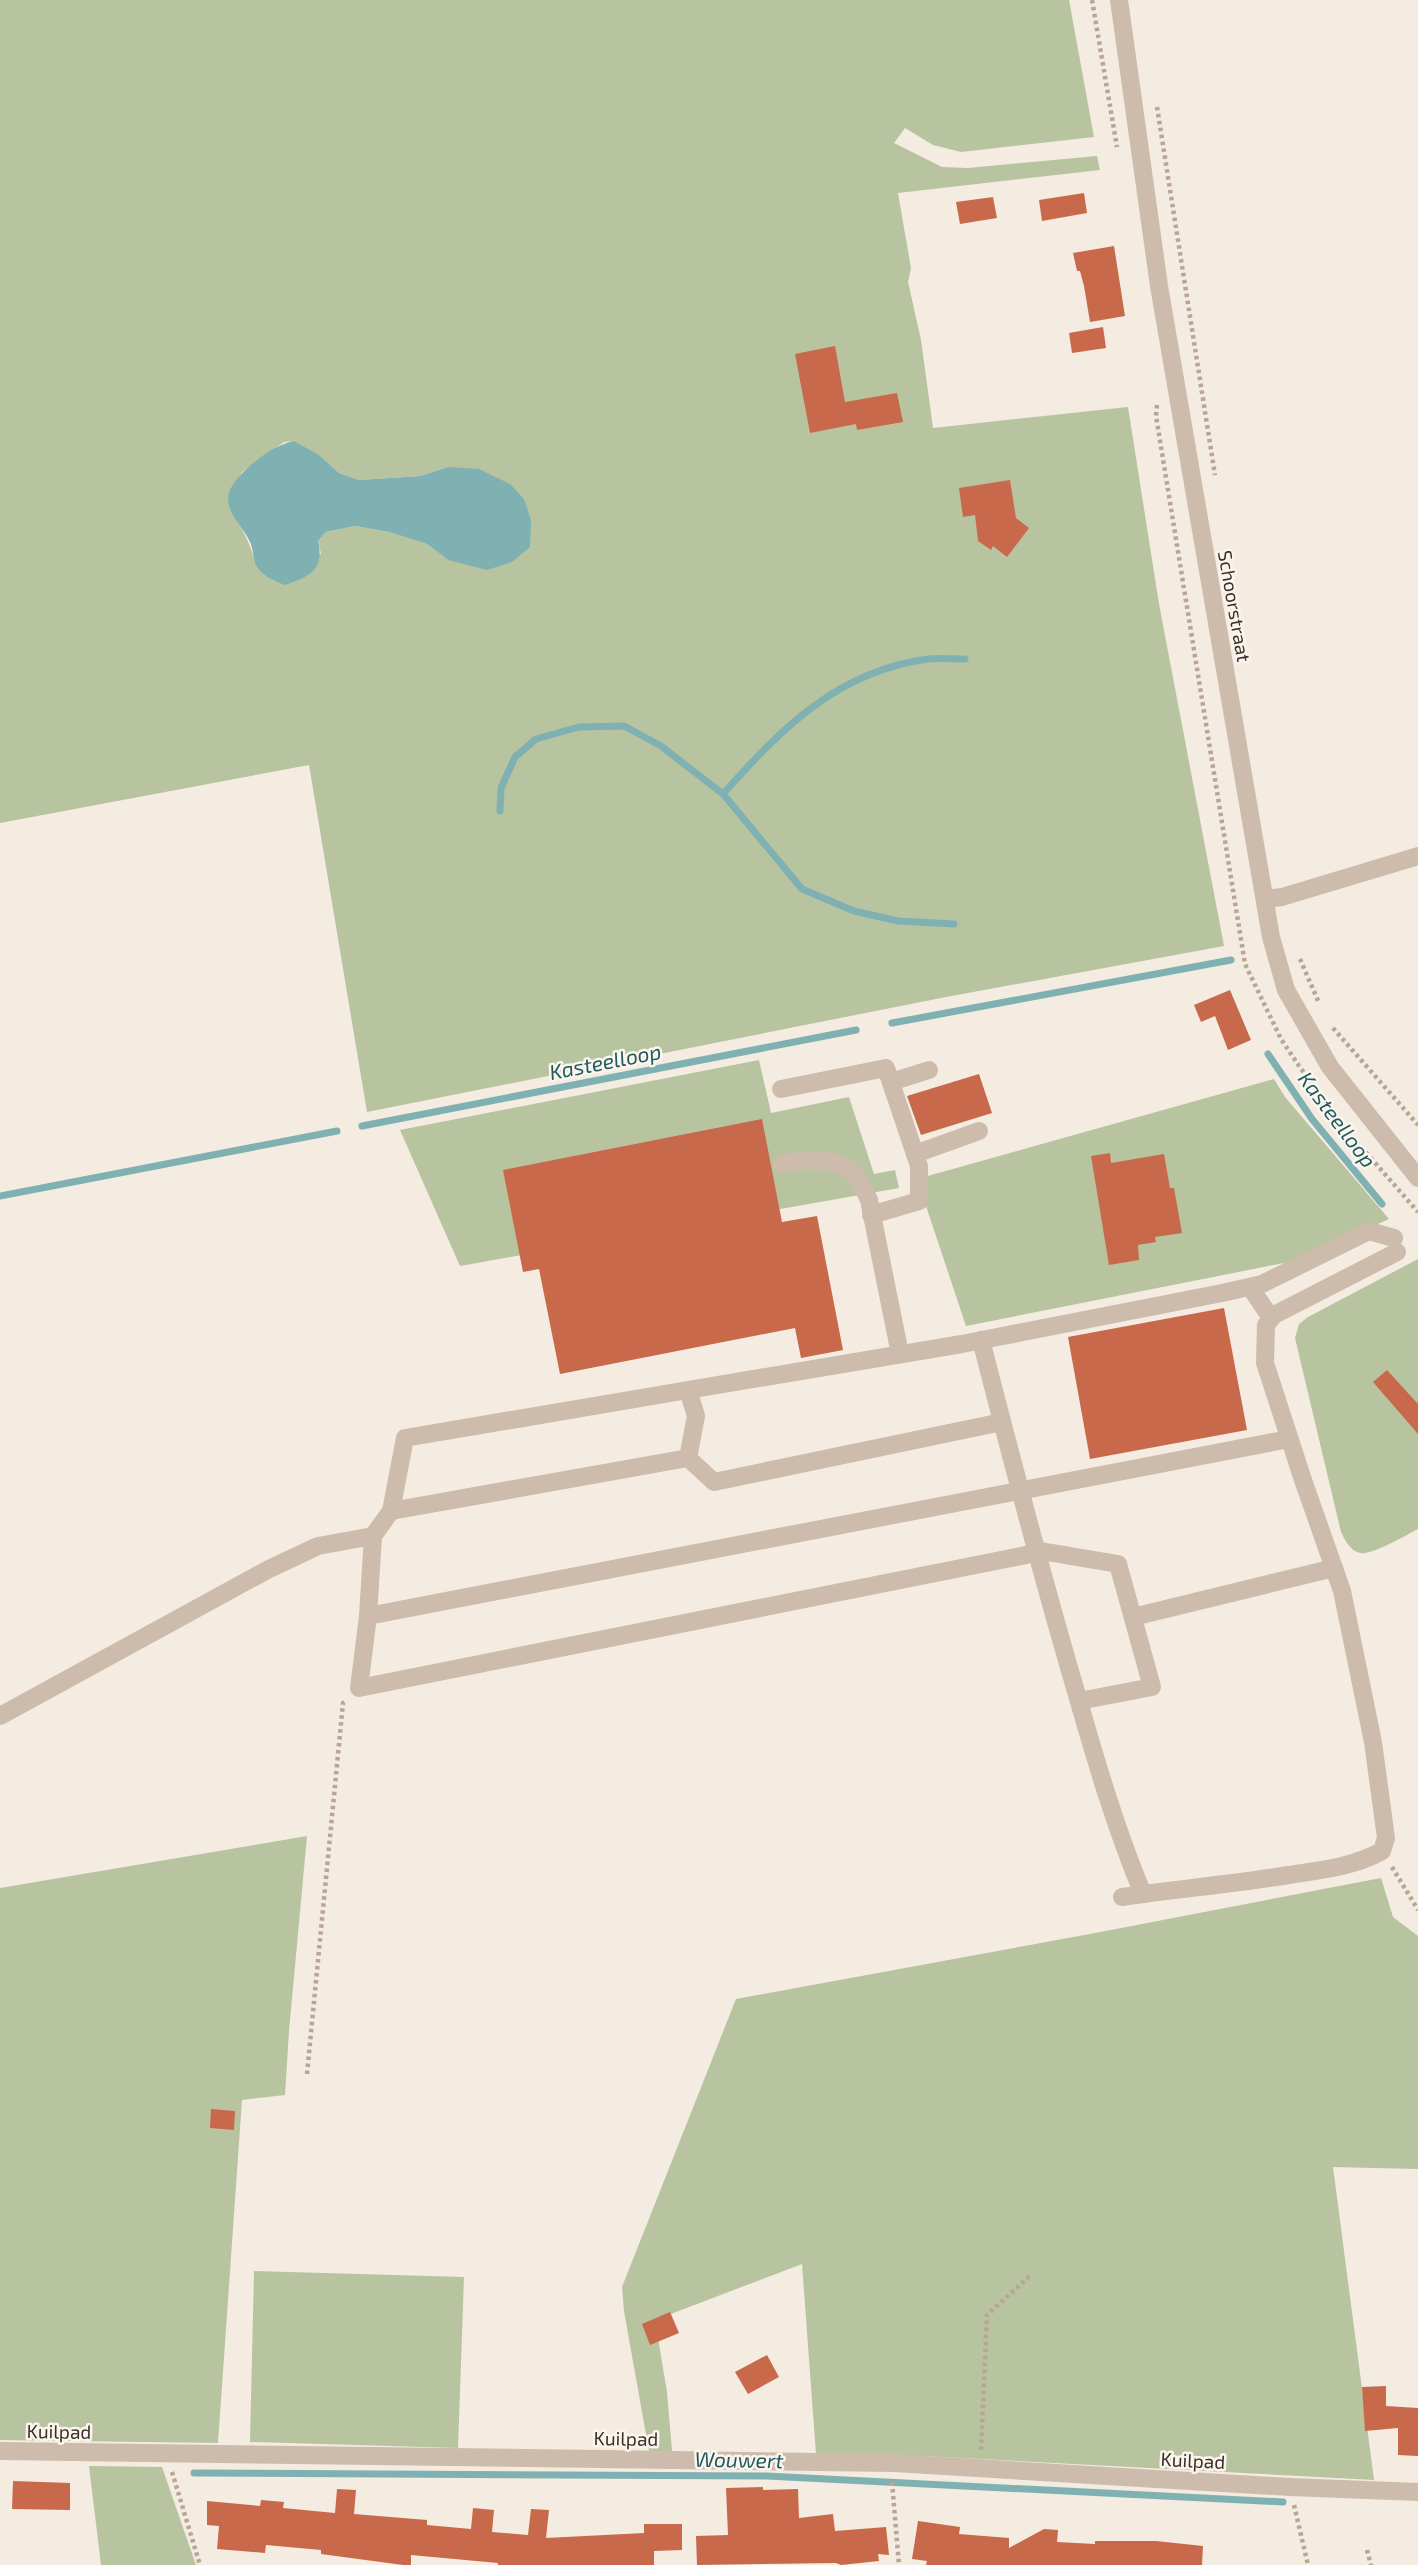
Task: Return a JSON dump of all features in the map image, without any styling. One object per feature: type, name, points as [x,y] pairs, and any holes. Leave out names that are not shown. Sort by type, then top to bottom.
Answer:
[{"type":"street","name":"Schoorstraat","points":[[1119,0],[1160,286],[1272,937],[1286,990],[1330,1067],[1418,1178]]},
{"type":"street","points":[[1265,899],[1282,898],[1418,856]]},
{"type":"street","points":[[780,1089],[886,1068],[919,1166],[919,1201],[872,1215]]},
{"type":"street","points":[[891,1082],[929,1070]]},
{"type":"street","points":[[915,1154],[979,1131]]},
{"type":"street","points":[[782,1164],[820,1159],[838,1164],[858,1179],[869,1200],[900,1354]]},
{"type":"street","points":[[1079,1701],[1152,1687],[1118,1564],[1036,1552],[359,1688],[368,1616],[373,1535],[391,1511],[405,1438],[981,1340],[1250,1287],[1262,1284],[1369,1231],[1395,1245],[1274,1315],[1266,1325],[1265,1363],[1342,1591],[1373,1742],[1387,1838],[1382,1851],[1366,1860],[1335,1868],[1212,1887],[1122,1897]]},
{"type":"street","points":[[1250,1287],[1271,1318]]},
{"type":"street","points":[[981,1340],[1036,1552],[1079,1701],[1122,1843],[1143,1894]]},
{"type":"street","points":[[688,1390],[696,1416],[688,1458]]},
{"type":"street","points":[[688,1458],[714,1482],[1002,1422]]},
{"type":"street","points":[[368,1616],[1289,1439]]},
{"type":"street","points":[[391,1511],[688,1458]]},
{"type":"street","points":[[0,1716],[269,1569],[318,1546],[373,1535]]},
{"type":"street","points":[[1133,1617],[1334,1568]]},
{"type":"street","name":"Kuilpad","points":[[0,2451],[894,2463],[1418,2492]]},
{"type":"path","points":[[1092,0],[1116,144]]},
{"type":"path","points":[[1155,95],[1215,477]]},
{"type":"path","points":[[1157,411],[1236,908]]},
{"type":"path","points":[[1300,959],[1321,1009]]},
{"type":"path","points":[[1327,1021],[1418,1125]]},
{"type":"path","points":[[307,2074],[343,1703],[359,1688]]},
{"type":"path","points":[[1382,1851],[1418,1910]]},
{"type":"path","points":[[980,2468],[987,2315],[1032,2274]]},
{"type":"path","points":[[166,2454],[200,2565]]},
{"type":"path","points":[[1290,2487],[1308,2565]]},
{"type":"path","points":[[891,2493],[899,2565]]},
{"type":"path","points":[[1367,2550],[1371,2565]]},
{"type":"green space","points":[[0,0],[1069,0],[1094,137],[961,152],[933,145],[905,128],[894,143],[942,167],[968,168],[1097,156],[1100,170],[898,193],[911,268],[908,282],[921,340],[933,428],[1128,407],[1159,604],[1224,946],[946,997],[367,1112],[309,765],[0,823]],"holes":[[[294,441],[318,454],[339,473],[359,480],[420,476],[448,467],[448,560],[427,544],[389,532],[355,526],[326,532],[318,541],[321,554],[255,563],[250,546],[228,500],[242,472],[284,442]]]},
{"type":"green space","points":[[759,1060],[771,1113],[849,1097],[874,1174],[895,1170],[899,1188],[460,1266],[400,1130]]},
{"type":"green space","points":[[1274,1079],[1285,1097],[1389,1219],[1294,1261],[966,1326],[917,1179]]},
{"type":"green space","points":[[1418,1259],[1418,1529],[1381,1548],[1360,1553],[1351,1548],[1341,1532],[1295,1338],[1299,1324],[1308,1317]]},
{"type":"green space","points":[[307,1836],[285,2095],[242,2100],[218,2443],[0,2440],[0,1888]]},
{"type":"green space","points":[[1381,1878],[1393,1917],[1418,1936],[1418,2169],[1333,2167],[1374,2480],[924,2456],[816,2454],[802,2264],[655,2320],[667,2392],[672,2451],[649,2451],[622,2287],[736,1999]]},
{"type":"green space","points":[[254,2271],[464,2277],[458,2448],[250,2442]]},
{"type":"green space","points":[[89,2466],[162,2467],[196,2565],[101,2565]]},
{"type":"water","points":[[294,441],[318,454],[339,473],[359,480],[420,476],[448,467],[479,469],[510,484],[524,499],[531,520],[530,547],[512,562],[487,570],[448,560],[427,544],[389,532],[355,526],[326,532],[318,541],[320,551],[317,566],[308,575],[285,585],[276,581],[264,574],[255,563],[250,542],[233,516],[228,499],[236,481],[254,462],[276,448]]},
{"type":"building","points":[[1084,193],[1087,213],[1042,221],[1039,200]]},
{"type":"building","points":[[993,197],[997,218],[960,224],[956,202]]},
{"type":"building","points":[[1114,246],[1125,316],[1090,322],[1084,286],[1073,253]]},
{"type":"building","points":[[1103,327],[1106,348],[1072,353],[1069,333]]},
{"type":"building","points":[[835,346],[845,402],[897,393],[903,422],[857,430],[856,424],[810,433],[795,354]]},
{"type":"building","points":[[1010,480],[1016,518],[1029,528],[1007,557],[993,546],[991,550],[978,541],[975,515],[963,517],[959,488]]},
{"type":"building","points":[[1230,990],[1251,1040],[1228,1050],[1215,1016],[1201,1022],[1194,1005]]},
{"type":"building","points":[[979,1074],[992,1113],[921,1135],[907,1096]]},
{"type":"building","points":[[762,1119],[782,1222],[817,1216],[843,1350],[801,1358],[795,1328],[560,1374],[539,1269],[523,1272],[503,1170]]},
{"type":"building","points":[[1110,1153],[1111,1163],[1164,1154],[1170,1188],[1174,1188],[1182,1233],[1155,1237],[1156,1242],[1138,1245],[1139,1260],[1109,1265],[1091,1156]]},
{"type":"building","points":[[1224,1308],[1247,1430],[1090,1459],[1068,1337]]},
{"type":"building","points":[[1387,1370],[1418,1404],[1418,1434],[1373,1382]]},
{"type":"building","points":[[211,2109],[235,2111],[234,2130],[210,2128]]},
{"type":"building","points":[[670,2312],[679,2333],[650,2345],[642,2324]]},
{"type":"building","points":[[767,2355],[779,2377],[748,2394],[735,2372]]},
{"type":"building","points":[[1386,2386],[1386,2406],[1418,2408],[1418,2456],[1398,2455],[1398,2428],[1365,2431],[1362,2387]]},
{"type":"building","points":[[13,2481],[70,2483],[70,2510],[12,2509]]},
{"type":"building","points":[[763,2487],[763,2490],[798,2489],[799,2518],[833,2514],[835,2531],[886,2527],[889,2555],[878,2554],[879,2561],[841,2565],[697,2565],[696,2536],[728,2535],[726,2488]]},
{"type":"building","points":[[337,2489],[356,2490],[354,2514],[427,2520],[427,2525],[471,2529],[473,2508],[494,2510],[492,2532],[528,2535],[531,2509],[549,2510],[546,2538],[644,2533],[644,2524],[682,2524],[682,2550],[654,2551],[654,2565],[498,2565],[411,2555],[411,2565],[403,2565],[321,2554],[321,2550],[266,2545],[265,2553],[217,2549],[219,2526],[207,2525],[207,2501],[260,2506],[261,2500],[284,2502],[283,2508],[335,2513]]},
{"type":"building","points":[[918,2521],[960,2527],[959,2534],[1009,2538],[1009,2548],[1044,2529],[1058,2530],[1057,2542],[1095,2544],[1095,2541],[1156,2541],[1203,2546],[1202,2565],[926,2565],[927,2561],[912,2559]]},
{"type":"waterway","points":[[723,794],[789,726],[838,690],[895,666],[928,659],[965,659]]},
{"type":"waterway","points":[[500,811],[501,788],[515,757],[536,739],[579,727],[624,726],[661,746],[723,794],[802,889],[854,911],[898,921],[954,924]]},
{"type":"waterway","name":"Kasteelloop","points":[[892,1023],[1231,960]]},
{"type":"waterway","name":"Kasteelloop","points":[[362,1126],[856,1030]]},
{"type":"waterway","name":"Kasteelloop","points":[[1268,1054],[1312,1119],[1382,1204]]},
{"type":"waterway","name":"Kasteelloop","points":[[0,1196],[337,1131]]},
{"type":"waterway","name":"Wouwert","points":[[194,2473],[767,2476],[1283,2502]]}]
